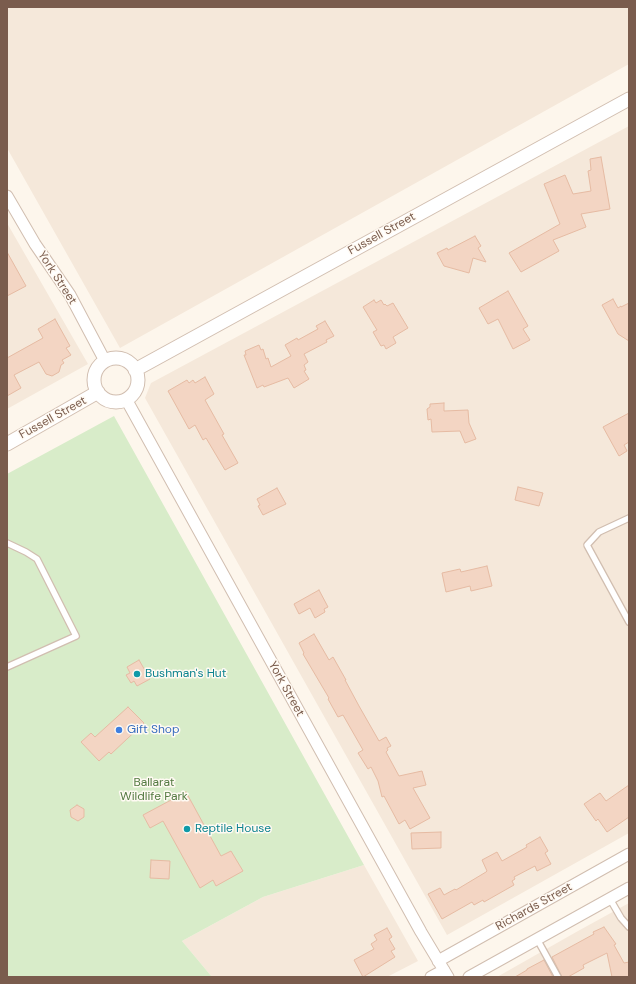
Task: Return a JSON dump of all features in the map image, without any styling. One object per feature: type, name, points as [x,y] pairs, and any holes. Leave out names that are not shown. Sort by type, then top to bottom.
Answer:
[{"type":"street","name":"Fussell Street","points":[[135,370],[629,99]]},
{"type":"street","name":"York Street","points":[[7,196],[35,244],[70,295],[105,361]]},
{"type":"street","points":[[116,358],[122,359],[127,361],[135,370],[138,383],[131,395],[126,399],[114,402],[108,400],[98,392],[95,387],[94,375],[96,370],[105,361],[116,358]]},
{"type":"street","name":"Fussell Street","points":[[7,444],[98,392]]},
{"type":"street","name":"York Street","points":[[126,399],[274,668],[443,969]]},
{"type":"street","name":"Richards Street","points":[[431,977],[629,854]]},
{"type":"street","points":[[469,977],[629,888]]},
{"type":"lane","points":[[629,518],[599,532],[587,545],[629,622]]},
{"type":"lane","points":[[7,543],[37,559],[76,636],[7,667]]},
{"type":"lane","points":[[610,899],[621,918],[629,927]]},
{"type":"lane","points":[[537,940],[558,977]]},
{"type":"shaded area","points":[[7,7],[629,7],[629,64],[120,348],[7,148]]},
{"type":"shaded area","points":[[629,126],[629,833],[447,935],[145,398],[151,383]]},
{"type":"shaded area","points":[[7,223],[88,364],[7,409]]},
{"type":"shaded area","points":[[364,865],[418,961],[387,977],[212,977],[182,941],[263,897]]},
{"type":"shaded area","points":[[629,903],[629,977],[497,977],[578,931]]},
{"type":"green space","name":"Ballarat Wildlife Park","points":[[114,416],[364,865],[263,897],[182,941],[212,977],[7,977],[7,474]]},
{"type":"building","points":[[601,157],[610,209],[581,214],[586,227],[553,240],[559,251],[521,272],[509,253],[560,224],[544,184],[565,175],[573,194],[591,191],[588,171],[591,170],[590,159]]},
{"type":"building","points":[[475,236],[481,246],[478,248],[486,262],[473,258],[469,273],[444,266],[437,253],[447,248],[448,250]]},
{"type":"building","points":[[7,252],[26,286],[7,296]]},
{"type":"building","points":[[508,291],[528,326],[523,329],[530,340],[513,349],[498,319],[488,324],[479,308]]},
{"type":"building","points":[[613,299],[618,308],[629,303],[629,341],[618,334],[602,305]]},
{"type":"building","points":[[374,300],[376,303],[381,300],[384,305],[385,304],[387,306],[393,303],[408,328],[393,337],[396,343],[386,349],[384,345],[381,346],[373,332],[377,330],[363,307]]},
{"type":"building","points":[[55,319],[70,346],[66,348],[71,355],[62,360],[64,363],[61,365],[59,372],[52,376],[46,374],[39,362],[14,375],[21,388],[7,396],[7,358],[43,338],[38,329]]},
{"type":"building","points":[[325,321],[334,336],[326,340],[327,342],[304,354],[308,362],[304,365],[306,370],[304,371],[309,379],[294,388],[288,378],[257,388],[244,355],[246,355],[245,351],[259,345],[261,350],[263,349],[266,359],[268,358],[271,367],[291,356],[285,345],[318,329],[316,326]]},
{"type":"building","points":[[205,377],[214,394],[205,400],[238,463],[225,470],[206,438],[203,440],[195,425],[189,429],[168,391],[187,380],[189,383],[193,380],[195,383]]},
{"type":"building","points":[[444,403],[444,411],[468,410],[469,423],[476,439],[465,443],[460,431],[432,432],[431,419],[428,420],[427,409],[430,407],[430,404]]},
{"type":"building","points":[[629,413],[629,442],[624,445],[627,451],[619,456],[603,427]]},
{"type":"building","points":[[518,487],[543,493],[539,506],[515,500]]},
{"type":"building","points":[[277,488],[286,504],[263,515],[258,506],[260,505],[257,499]]},
{"type":"building","points":[[487,566],[492,586],[471,591],[470,586],[446,592],[442,573],[460,569],[461,572]]},
{"type":"building","points":[[319,590],[328,607],[324,609],[325,612],[315,618],[310,608],[299,614],[294,604]]},
{"type":"building","points":[[314,634],[329,660],[333,657],[379,741],[386,737],[391,746],[387,748],[388,750],[386,752],[399,776],[422,771],[426,785],[413,788],[430,818],[410,829],[405,820],[399,824],[384,796],[382,797],[378,781],[371,767],[368,769],[358,753],[363,750],[343,715],[338,717],[328,699],[329,698],[303,654],[304,653],[299,643]]},
{"type":"building","name":"Bushman's Hut","points":[[139,660],[150,679],[137,686],[134,681],[131,683],[126,675],[130,673],[127,667]]},
{"type":"building","name":"Gift Shop","points":[[128,707],[144,723],[111,754],[109,752],[99,761],[81,742],[91,733],[95,737]]},
{"type":"building","points":[[629,785],[629,817],[607,832],[598,819],[596,821],[584,804],[600,793],[606,801]]},
{"type":"building","name":"Reptile House","points":[[186,792],[221,856],[231,851],[243,871],[216,886],[213,880],[200,888],[163,821],[150,828],[143,815]]},
{"type":"building","points":[[77,805],[84,809],[84,817],[78,821],[71,817],[70,810]]},
{"type":"building","points":[[441,832],[441,848],[412,849],[411,833]]},
{"type":"building","points":[[540,837],[548,851],[545,853],[551,864],[537,871],[535,866],[514,877],[515,879],[512,881],[514,885],[484,902],[483,900],[474,905],[472,902],[442,919],[428,894],[440,888],[444,895],[455,889],[456,890],[487,871],[482,860],[497,852],[502,861],[527,847],[526,845]]},
{"type":"building","points":[[151,860],[170,861],[169,879],[150,878]]},
{"type":"building","points":[[604,927],[616,944],[614,945],[624,963],[629,962],[629,977],[612,977],[607,953],[583,965],[584,968],[568,977],[562,977],[552,957]]},
{"type":"building","points":[[387,928],[392,937],[389,939],[395,949],[391,951],[395,957],[363,977],[354,960],[374,949],[371,944],[377,940],[374,935]]},
{"type":"building","points":[[544,960],[553,977],[515,977],[527,969]]},
{"type":"place","name":"Bushman's Hut","points":[[137,674]]},
{"type":"place","name":"Gift Shop","points":[[119,730]]},
{"type":"place","name":"Reptile House","points":[[187,829]]}]
